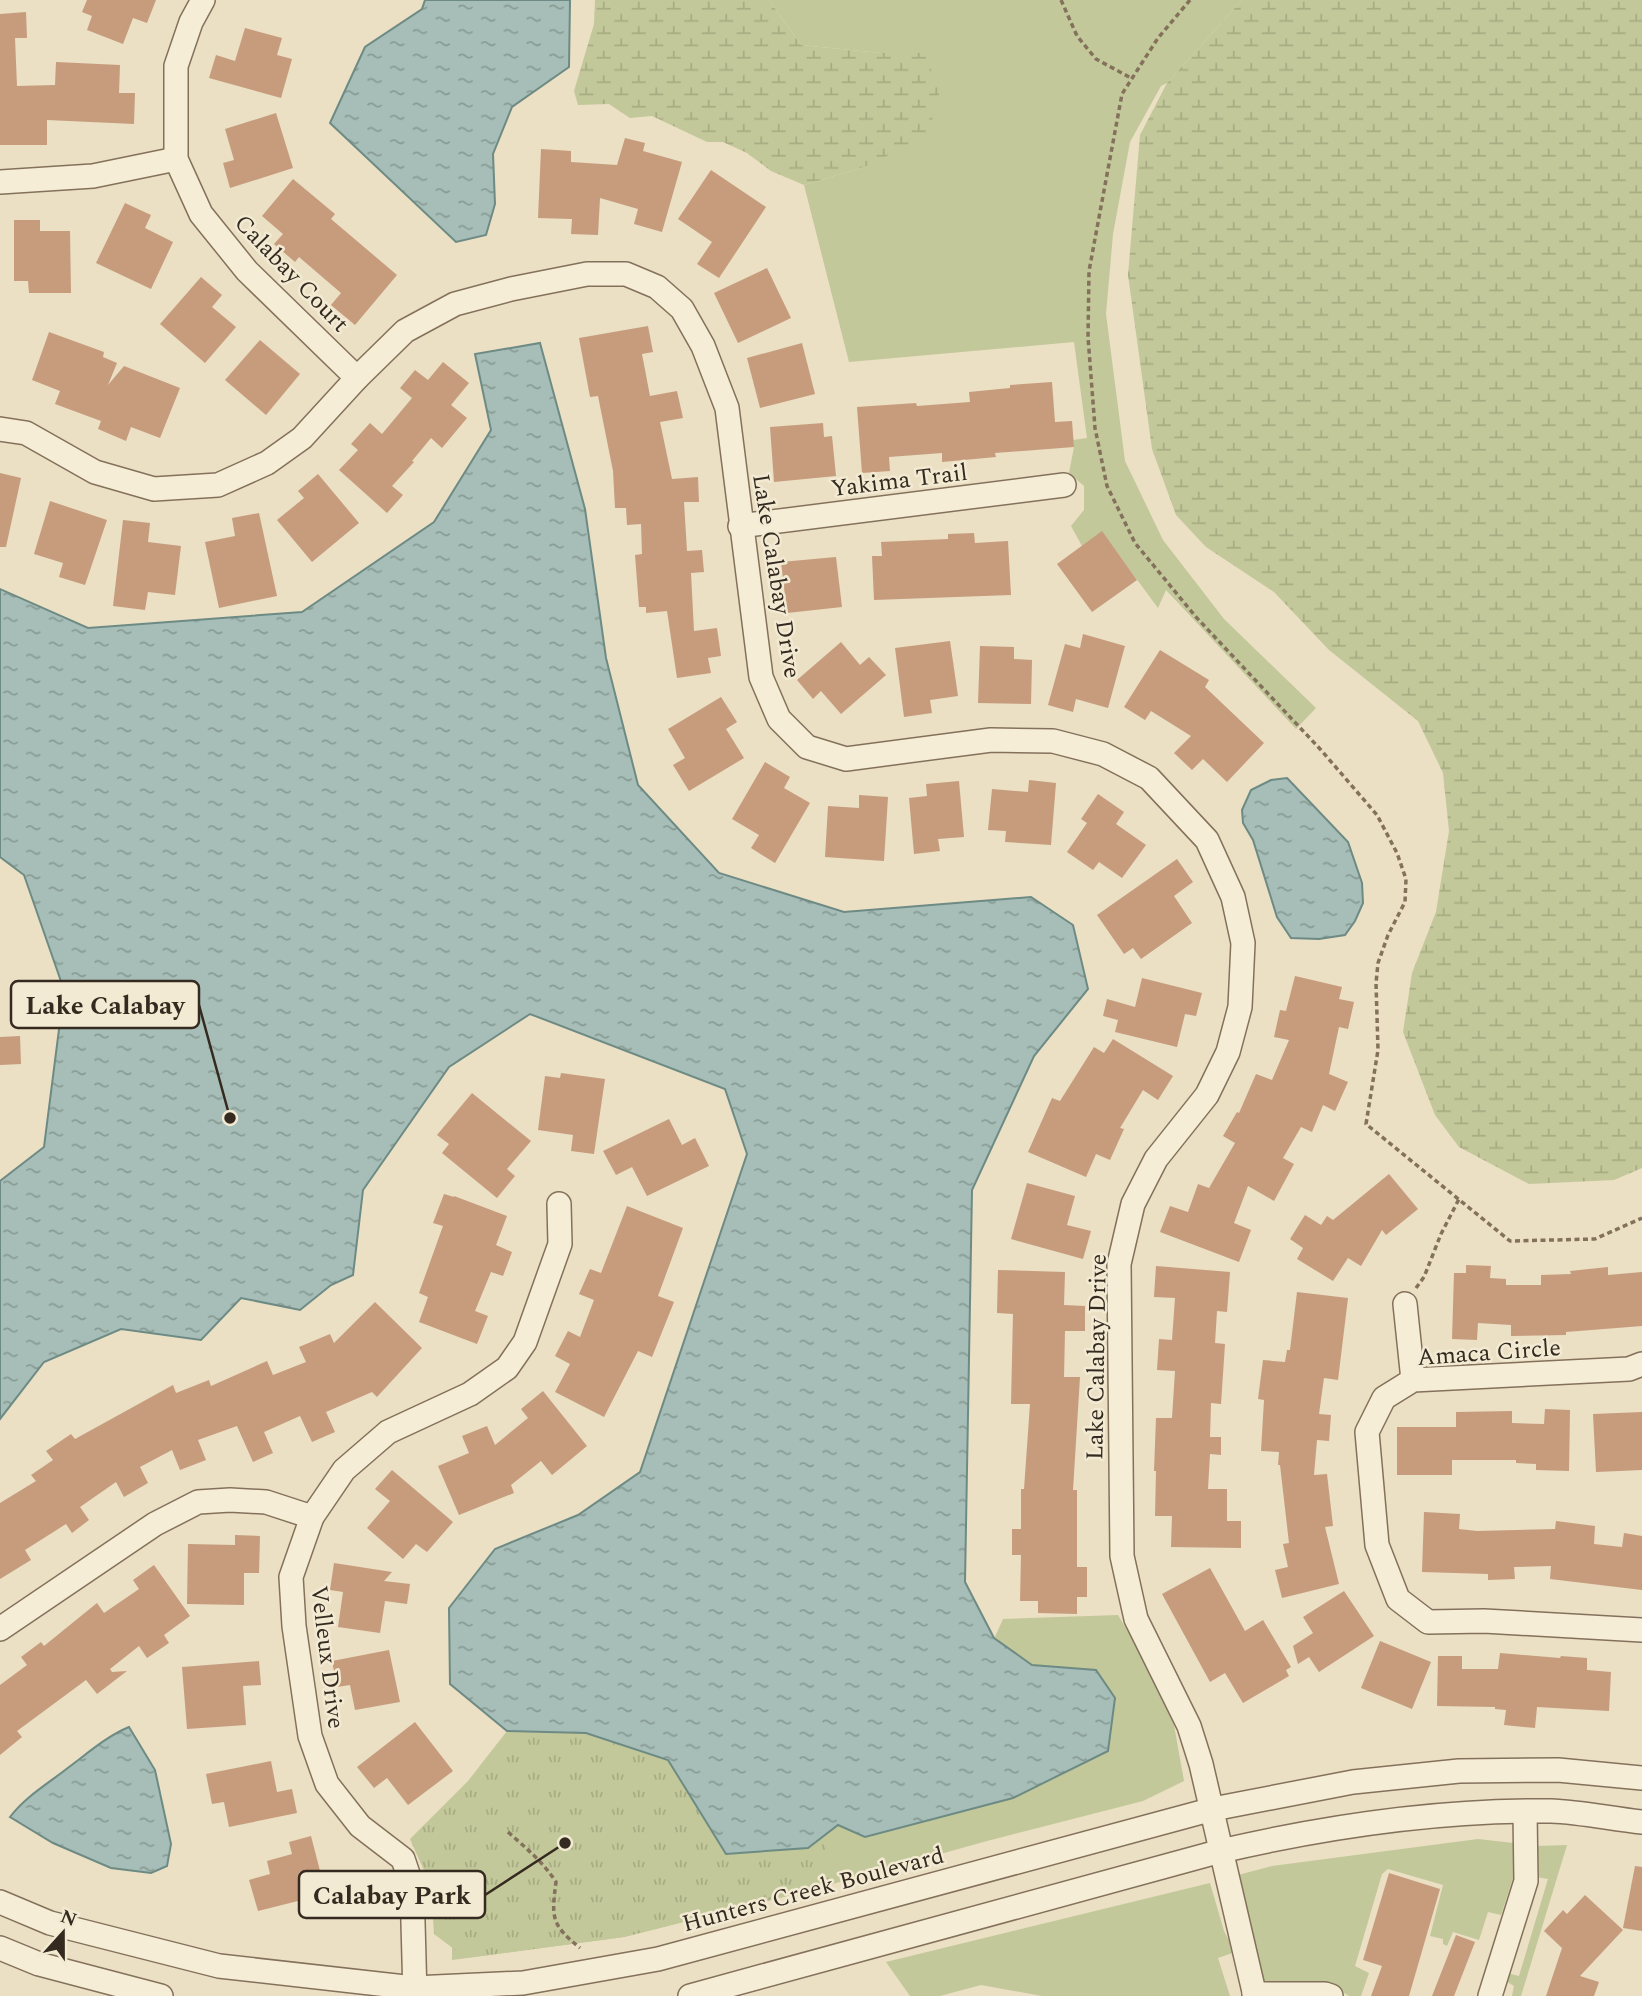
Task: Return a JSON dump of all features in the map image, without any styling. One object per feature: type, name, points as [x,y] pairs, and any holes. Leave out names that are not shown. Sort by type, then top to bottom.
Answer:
[{"type":"street","name":"Calabay Court","points":[[203,0],[191,22],[176,66],[176,159],[201,214],[247,271],[357,378]]},
{"type":"street","points":[[0,182],[93,176],[176,159]]},
{"type":"street","name":"Lake Calabay Drive","points":[[0,429],[26,433],[95,471],[154,489],[218,485],[267,463],[302,438],[405,331],[455,304],[511,289],[587,274],[626,274],[657,287],[682,309],[703,346],[727,408],[761,677],[779,719],[807,747],[846,759],[991,740],[1053,741],[1103,754],[1150,778],[1207,839],[1233,897],[1243,943],[1240,1007],[1228,1052],[1208,1095],[1156,1159],[1133,1204],[1119,1264],[1122,1556],[1136,1619],[1189,1726],[1213,1810],[1255,1995]]},
{"type":"street","name":"Yakima Trail","points":[[740,526],[1064,485]]},
{"type":"street","name":"Velleux Drive","points":[[415,1992],[412,1886],[403,1859],[360,1826],[327,1784],[310,1736],[294,1626],[291,1577],[312,1517],[344,1469],[388,1432],[470,1394],[507,1368],[525,1342],[559,1244],[559,1204]]},
{"type":"street","points":[[1405,1304],[1413,1380]]},
{"type":"street","name":"Amaca Circle","points":[[1642,1364],[1629,1369],[1413,1380],[1384,1398],[1367,1432],[1377,1545],[1398,1599],[1428,1622],[1484,1621],[1642,1630]]},
{"type":"street","points":[[0,1629],[155,1524],[198,1502],[230,1500],[266,1503],[312,1517]]},
{"type":"street","name":"Hunters Creek Boulevard","points":[[0,1902],[50,1923],[219,1966],[415,1992],[523,1983],[658,1959],[1213,1810],[1353,1782],[1459,1771],[1558,1770],[1642,1778]]},
{"type":"street","points":[[690,1996],[1220,1850],[1291,1835],[1459,1814],[1554,1811],[1642,1822]]},
{"type":"street","points":[[1490,1996],[1526,1881],[1525,1812]]},
{"type":"street","points":[[0,1948],[39,1964],[161,1996]]},
{"type":"street","points":[[1255,1995],[1331,1996]]},
{"type":"path","points":[[1061,0],[1077,36],[1096,59],[1131,78]]},
{"type":"path","points":[[1191,0],[1158,38],[1122,94],[1089,271],[1088,337],[1095,428],[1107,486],[1135,543],[1196,617],[1377,815],[1397,853],[1406,879],[1405,902],[1388,935],[1378,963],[1378,1050],[1366,1124],[1510,1241],[1595,1239],[1642,1218]]},
{"type":"path","points":[[1405,1304],[1424,1277],[1459,1199]]},
{"type":"path","points":[[508,1832],[533,1854],[556,1882],[554,1916],[560,1931],[580,1948]]},
{"type":"green space","points":[[595,0],[769,0],[801,45],[881,53],[924,53],[940,90],[928,136],[864,167],[804,185],[771,171],[747,153],[723,142],[707,142],[652,116],[630,118],[609,104],[578,105],[574,91],[594,24]]},
{"type":"green space","points":[[769,0],[1242,0],[1167,83],[1161,86],[1130,142],[1113,234],[1106,314],[1125,461],[1163,540],[1224,619],[1316,708],[1296,729],[1166,590],[1158,608],[1102,532],[1082,546],[1071,526],[1084,510],[1084,486],[1069,473],[1073,440],[1087,438],[1074,342],[849,362],[804,185],[864,167],[924,53],[881,53],[801,45]]},
{"type":"green space","points":[[1242,0],[1642,0],[1642,1168],[1614,1180],[1529,1184],[1459,1147],[1435,1115],[1403,1032],[1412,973],[1436,912],[1449,831],[1443,773],[1418,721],[1329,650],[1274,592],[1206,547],[1176,515],[1152,449],[1128,275],[1140,135],[1167,83]]},
{"type":"green space","points":[[1118,1615],[1152,1672],[1174,1725],[1184,1781],[1143,1801],[624,1937],[452,1960],[452,1861],[507,1731],[808,1848],[838,1825],[1096,1670],[1032,1665],[994,1639],[1003,1619]]},
{"type":"green space","points":[[507,1731],[586,1733],[668,1760],[726,1854],[808,1848],[823,1837],[834,1884],[624,1937],[466,1958],[434,1934],[431,1886],[410,1839],[468,1781]]},
{"type":"green space","points":[[1478,1839],[1513,1843],[1515,1872],[1501,1915],[1488,1912],[1479,1940],[1453,1932],[1447,1946],[1443,1944],[1443,1939],[1430,1936],[1443,1885],[1388,1869],[1382,1874],[1355,1966],[1369,1973],[1361,1996],[1349,1996],[1341,1991],[1262,1985],[1238,1875],[1272,1866]]},
{"type":"green space","points":[[1567,1845],[1521,1996],[1512,1996],[1514,1986],[1504,1980],[1507,1973],[1519,1976],[1548,1879],[1536,1877],[1536,1846]]},
{"type":"green space","points":[[1210,1883],[1224,1931],[1235,1952],[1218,1958],[1230,1996],[1042,1996],[981,1985],[940,1996],[910,1996],[886,1962]]},
{"type":"water","points":[[425,0],[570,0],[569,67],[512,107],[493,154],[495,204],[486,235],[456,242],[330,123],[365,47],[422,9]]},
{"type":"water","points":[[540,343],[585,509],[606,658],[638,785],[719,873],[844,912],[1031,897],[1073,925],[1088,989],[1034,1056],[972,1190],[965,1582],[994,1638],[1032,1665],[1096,1670],[1115,1698],[1108,1751],[1013,1798],[865,1837],[838,1825],[808,1848],[726,1854],[668,1760],[586,1733],[507,1731],[450,1684],[449,1608],[495,1549],[578,1515],[640,1472],[747,1154],[725,1089],[530,1014],[449,1067],[363,1190],[353,1275],[331,1285],[300,1310],[241,1298],[201,1340],[121,1329],[44,1362],[0,1419],[0,1181],[44,1147],[64,990],[24,875],[0,857],[0,589],[88,628],[302,612],[434,522],[491,430],[475,354]]},
{"type":"water","points":[[1287,778],[1348,842],[1362,883],[1363,903],[1345,935],[1319,939],[1291,938],[1277,917],[1253,840],[1243,823],[1242,810],[1251,790],[1271,780]]},
{"type":"water","points":[[129,1727],[155,1770],[171,1844],[167,1866],[151,1873],[111,1868],[53,1843],[10,1817],[38,1790],[105,1740]]},
{"type":"building","points":[[87,0],[156,0],[147,23],[133,18],[123,44],[87,30],[92,16],[82,12]]},
{"type":"building","points":[[26,12],[27,38],[15,38],[17,86],[55,85],[56,62],[120,65],[119,93],[135,93],[134,124],[47,120],[47,145],[0,145],[0,14]]},
{"type":"building","points":[[245,28],[282,38],[277,55],[292,59],[281,98],[209,78],[216,55],[235,61]]},
{"type":"building","points":[[276,113],[293,168],[230,188],[223,163],[234,160],[225,129]]},
{"type":"building","points":[[625,138],[645,143],[643,151],[682,162],[662,232],[634,224],[638,209],[600,198],[598,235],[571,234],[572,219],[538,218],[541,149],[571,151],[571,162],[617,165]]},
{"type":"building","points":[[711,170],[766,207],[719,278],[697,264],[712,242],[678,219]]},
{"type":"building","points":[[293,179],[335,214],[331,219],[397,275],[355,325],[331,305],[341,293],[299,257],[295,262],[274,244],[283,234],[262,216]]},
{"type":"building","points":[[125,203],[151,215],[145,228],[173,242],[151,289],[96,263]]},
{"type":"building","points":[[14,220],[40,220],[40,231],[70,231],[71,293],[29,293],[28,281],[14,281]]},
{"type":"building","points":[[767,268],[791,318],[738,343],[714,293]]},
{"type":"building","points":[[201,277],[222,295],[212,307],[236,327],[205,363],[160,324]]},
{"type":"building","points":[[648,326],[653,352],[642,354],[650,396],[677,391],[683,418],[660,422],[672,479],[698,477],[699,502],[684,502],[687,551],[702,550],[704,572],[691,573],[694,631],[717,628],[721,656],[708,658],[711,673],[677,678],[667,611],[646,613],[646,607],[639,607],[635,555],[642,554],[641,524],[627,525],[626,508],[615,508],[613,471],[598,396],[590,397],[579,338]]},
{"type":"building","points":[[49,332],[104,352],[103,357],[117,363],[108,385],[124,366],[180,388],[160,438],[131,427],[126,441],[98,429],[101,421],[55,404],[60,391],[32,380]]},
{"type":"building","points":[[260,340],[300,374],[266,415],[225,380]]},
{"type":"building","points":[[802,343],[815,394],[760,408],[747,358]]},
{"type":"building","points":[[443,362],[469,383],[451,405],[467,418],[442,448],[431,438],[392,486],[403,495],[387,513],[339,470],[358,450],[351,444],[370,423],[382,434],[412,398],[400,388],[415,370],[428,380]]},
{"type":"building","points":[[1052,382],[1055,422],[1072,421],[1074,447],[995,453],[996,457],[942,462],[942,453],[889,457],[890,471],[862,473],[857,407],[970,402],[969,392]]},
{"type":"building","points":[[823,423],[824,437],[832,436],[836,476],[774,482],[770,427]]},
{"type":"building","points":[[0,473],[21,478],[6,547],[0,547]]},
{"type":"building","points":[[318,474],[359,523],[312,562],[277,520],[304,498],[298,491]]},
{"type":"building","points":[[50,501],[107,520],[85,585],[59,577],[63,563],[34,554]]},
{"type":"building","points":[[259,513],[277,596],[219,608],[205,542],[235,536],[232,518]]},
{"type":"building","points":[[123,520],[150,523],[148,542],[181,546],[175,595],[148,592],[145,610],[113,606]]},
{"type":"building","points":[[1102,531],[1137,580],[1092,612],[1057,564]]},
{"type":"building","points":[[974,533],[975,543],[1008,541],[1011,595],[874,600],[872,556],[882,556],[881,542],[948,539],[948,534]]},
{"type":"building","points":[[836,557],[842,607],[787,613],[781,562]]},
{"type":"building","points":[[1083,634],[1125,646],[1108,708],[1076,699],[1073,712],[1048,705],[1065,644],[1080,648]]},
{"type":"building","points":[[950,641],[958,696],[930,700],[932,713],[904,717],[895,648]]},
{"type":"building","points":[[841,642],[860,665],[869,657],[886,675],[841,714],[821,691],[813,699],[797,680]]},
{"type":"building","points":[[980,646],[1014,647],[1014,659],[1032,660],[1031,704],[978,703]]},
{"type":"building","points":[[1160,650],[1209,680],[1205,687],[1264,743],[1227,782],[1203,759],[1192,770],[1174,753],[1191,736],[1151,711],[1145,720],[1124,707]]},
{"type":"building","points":[[721,697],[737,722],[726,729],[744,758],[689,791],[673,765],[685,758],[668,729]]},
{"type":"building","points":[[765,762],[790,777],[784,788],[810,803],[775,863],[751,848],[759,835],[732,819]]},
{"type":"building","points":[[1029,780],[1056,783],[1051,845],[1005,842],[1006,831],[988,830],[992,789],[1028,792]]},
{"type":"building","points":[[959,781],[964,837],[938,839],[940,851],[914,854],[909,798],[927,796],[926,784]]},
{"type":"building","points":[[1098,794],[1124,812],[1116,824],[1146,845],[1122,878],[1099,862],[1093,870],[1067,852],[1087,823],[1081,819]]},
{"type":"building","points":[[859,795],[888,797],[884,861],[825,857],[828,806],[859,808]]},
{"type":"building","points":[[1177,859],[1193,882],[1174,896],[1192,923],[1141,959],[1133,948],[1124,954],[1097,915]]},
{"type":"building","points":[[1295,976],[1342,987],[1339,999],[1354,1002],[1348,1029],[1339,1027],[1329,1074],[1348,1082],[1335,1111],[1323,1105],[1312,1132],[1301,1127],[1283,1158],[1294,1164],[1274,1201],[1248,1186],[1234,1223],[1251,1230],[1239,1262],[1160,1232],[1170,1206],[1188,1212],[1198,1184],[1209,1188],[1235,1143],[1223,1136],[1237,1112],[1239,1113],[1256,1074],[1272,1080],[1289,1040],[1274,1037],[1280,1010],[1286,1011]]},
{"type":"building","points":[[1142,978],[1202,993],[1196,1016],[1185,1014],[1177,1047],[1115,1032],[1118,1020],[1103,1016],[1107,999],[1135,1007]]},
{"type":"building","points":[[20,1036],[21,1064],[0,1065],[0,1037]]},
{"type":"building","points":[[1113,1039],[1173,1076],[1158,1100],[1143,1090],[1120,1128],[1124,1129],[1110,1160],[1096,1154],[1086,1177],[1028,1152],[1052,1098],[1060,1101],[1094,1047],[1104,1053]]},
{"type":"building","points":[[561,1073],[605,1079],[594,1154],[571,1151],[573,1135],[538,1130],[545,1076],[560,1078]]},
{"type":"building","points":[[472,1093],[531,1141],[507,1169],[515,1176],[497,1198],[442,1153],[449,1144],[437,1135]]},
{"type":"building","points":[[669,1119],[682,1145],[695,1138],[709,1166],[647,1196],[632,1167],[616,1175],[603,1151]]},
{"type":"building","points":[[1389,1174],[1418,1209],[1386,1235],[1382,1230],[1361,1266],[1348,1258],[1333,1281],[1297,1259],[1303,1248],[1290,1239],[1305,1215],[1321,1225],[1327,1216],[1333,1220]]},
{"type":"building","points":[[1027,1183],[1075,1196],[1067,1225],[1091,1231],[1083,1259],[1011,1239]]},
{"type":"building","points":[[444,1194],[507,1216],[496,1245],[512,1252],[503,1276],[491,1272],[475,1311],[488,1316],[477,1344],[419,1322],[428,1297],[419,1293],[443,1226],[433,1223]]},
{"type":"building","points":[[627,1206],[683,1228],[658,1296],[674,1302],[652,1357],[638,1351],[604,1417],[555,1392],[570,1364],[555,1356],[568,1331],[580,1337],[594,1300],[579,1294],[590,1269],[601,1273]]},
{"type":"building","points":[[1466,1265],[1491,1266],[1490,1278],[1506,1279],[1506,1285],[1541,1285],[1541,1275],[1571,1274],[1570,1271],[1608,1267],[1608,1275],[1642,1272],[1642,1326],[1566,1332],[1566,1335],[1511,1336],[1511,1325],[1478,1323],[1477,1340],[1452,1339],[1454,1273],[1466,1273]]},
{"type":"building","points":[[1156,1266],[1230,1272],[1227,1312],[1217,1311],[1215,1343],[1225,1344],[1221,1404],[1211,1403],[1210,1437],[1221,1437],[1221,1455],[1210,1454],[1208,1489],[1227,1489],[1227,1521],[1241,1521],[1241,1548],[1171,1547],[1172,1516],[1155,1516],[1156,1418],[1172,1418],[1175,1371],[1157,1370],[1159,1339],[1172,1340],[1175,1298],[1154,1297]]},
{"type":"building","points":[[998,1270],[1065,1272],[1064,1305],[1085,1306],[1085,1331],[1065,1331],[1064,1377],[1080,1377],[1073,1490],[1077,1490],[1077,1567],[1087,1567],[1087,1597],[1077,1597],[1077,1614],[1038,1613],[1038,1601],[1020,1601],[1021,1555],[1012,1555],[1012,1529],[1021,1529],[1021,1489],[1024,1489],[1030,1404],[1011,1404],[1013,1314],[997,1313]]},
{"type":"building","points":[[1297,1292],[1348,1298],[1338,1380],[1324,1378],[1319,1414],[1331,1415],[1329,1441],[1317,1440],[1314,1475],[1327,1474],[1333,1526],[1325,1527],[1339,1584],[1282,1598],[1275,1570],[1288,1567],[1283,1544],[1289,1543],[1278,1465],[1279,1452],[1261,1451],[1264,1400],[1258,1399],[1263,1360],[1285,1362],[1287,1350],[1290,1350]]},
{"type":"building","points":[[375,1302],[422,1348],[377,1397],[372,1392],[326,1412],[335,1432],[312,1442],[300,1416],[264,1432],[273,1453],[253,1462],[237,1426],[198,1440],[206,1460],[180,1470],[172,1450],[140,1467],[148,1483],[124,1497],[116,1482],[80,1507],[89,1520],[72,1533],[66,1524],[25,1550],[31,1560],[0,1579],[0,1503],[36,1481],[31,1475],[53,1460],[46,1451],[71,1434],[75,1439],[173,1385],[176,1393],[209,1380],[211,1386],[267,1361],[273,1375],[306,1362],[299,1347],[330,1334],[334,1343]]},
{"type":"building","points":[[543,1391],[587,1446],[552,1475],[541,1461],[511,1485],[514,1493],[459,1515],[438,1466],[469,1453],[462,1436],[487,1426],[495,1445],[528,1418],[521,1409]]},
{"type":"building","points":[[1545,1409],[1570,1410],[1569,1471],[1536,1470],[1536,1464],[1516,1463],[1516,1460],[1452,1460],[1452,1475],[1397,1475],[1397,1427],[1456,1427],[1456,1412],[1512,1411],[1512,1423],[1544,1424]]},
{"type":"building","points":[[1642,1412],[1642,1470],[1596,1472],[1593,1414]]},
{"type":"building","points":[[392,1470],[453,1522],[427,1552],[416,1544],[403,1559],[367,1528],[390,1501],[375,1489]]},
{"type":"building","points":[[1424,1512],[1460,1514],[1459,1529],[1477,1531],[1555,1529],[1556,1521],[1595,1526],[1594,1544],[1622,1547],[1624,1533],[1642,1536],[1642,1590],[1550,1579],[1551,1566],[1514,1567],[1515,1579],[1488,1580],[1488,1574],[1422,1572]]},
{"type":"building","points":[[235,1535],[260,1536],[259,1573],[244,1573],[244,1605],[187,1604],[188,1544],[235,1545]]},
{"type":"building","points":[[334,1563],[392,1572],[384,1581],[410,1584],[407,1604],[385,1601],[380,1633],[338,1627],[343,1592],[330,1590]]},
{"type":"building","points":[[154,1565],[190,1616],[164,1635],[169,1643],[147,1658],[139,1646],[110,1669],[112,1672],[127,1671],[97,1694],[86,1680],[17,1731],[22,1737],[0,1755],[0,1685],[27,1665],[21,1657],[41,1642],[44,1646],[97,1603],[104,1613],[139,1589],[133,1580]]},
{"type":"building","points":[[1210,1568],[1245,1631],[1263,1620],[1291,1667],[1286,1670],[1289,1676],[1243,1703],[1225,1673],[1210,1682],[1162,1594]]},
{"type":"building","points":[[1344,1591],[1374,1636],[1319,1672],[1309,1657],[1298,1664],[1293,1646],[1313,1633],[1303,1617]]},
{"type":"building","points":[[1380,1641],[1431,1662],[1412,1709],[1361,1688]]},
{"type":"building","points":[[389,1650],[400,1702],[355,1710],[350,1685],[337,1687],[332,1661]]},
{"type":"building","points":[[1500,1653],[1587,1658],[1587,1670],[1611,1672],[1609,1711],[1537,1707],[1535,1728],[1504,1725],[1506,1710],[1495,1707],[1437,1706],[1438,1656],[1462,1656],[1462,1669],[1498,1669]]},
{"type":"building","points":[[259,1661],[261,1685],[243,1686],[246,1725],[187,1729],[182,1667]]},
{"type":"building","points":[[415,1722],[453,1771],[408,1805],[387,1778],[374,1788],[357,1767]]},
{"type":"building","points":[[271,1761],[277,1792],[292,1789],[297,1813],[229,1827],[224,1802],[212,1804],[206,1774]]},
{"type":"building","points":[[311,1836],[326,1894],[258,1911],[249,1880],[270,1874],[267,1861],[292,1854],[289,1842]]},
{"type":"building","points":[[1635,1866],[1642,1867],[1642,1931],[1623,1928]]},
{"type":"building","points":[[1389,1873],[1440,1889],[1409,1996],[1371,1996],[1382,1966],[1363,1960]]},
{"type":"building","points":[[1585,1895],[1623,1930],[1580,1976],[1599,1982],[1594,1996],[1546,1996],[1562,1948],[1544,1931],[1563,1910],[1567,1914]]},
{"type":"building","points":[[1456,1935],[1475,1942],[1454,1996],[1432,1996]]},
{"type":"place","name":"Lake Calabay","points":[[230,1118]]},
{"type":"place","name":"Calabay Park","points":[[565,1843]]}]
